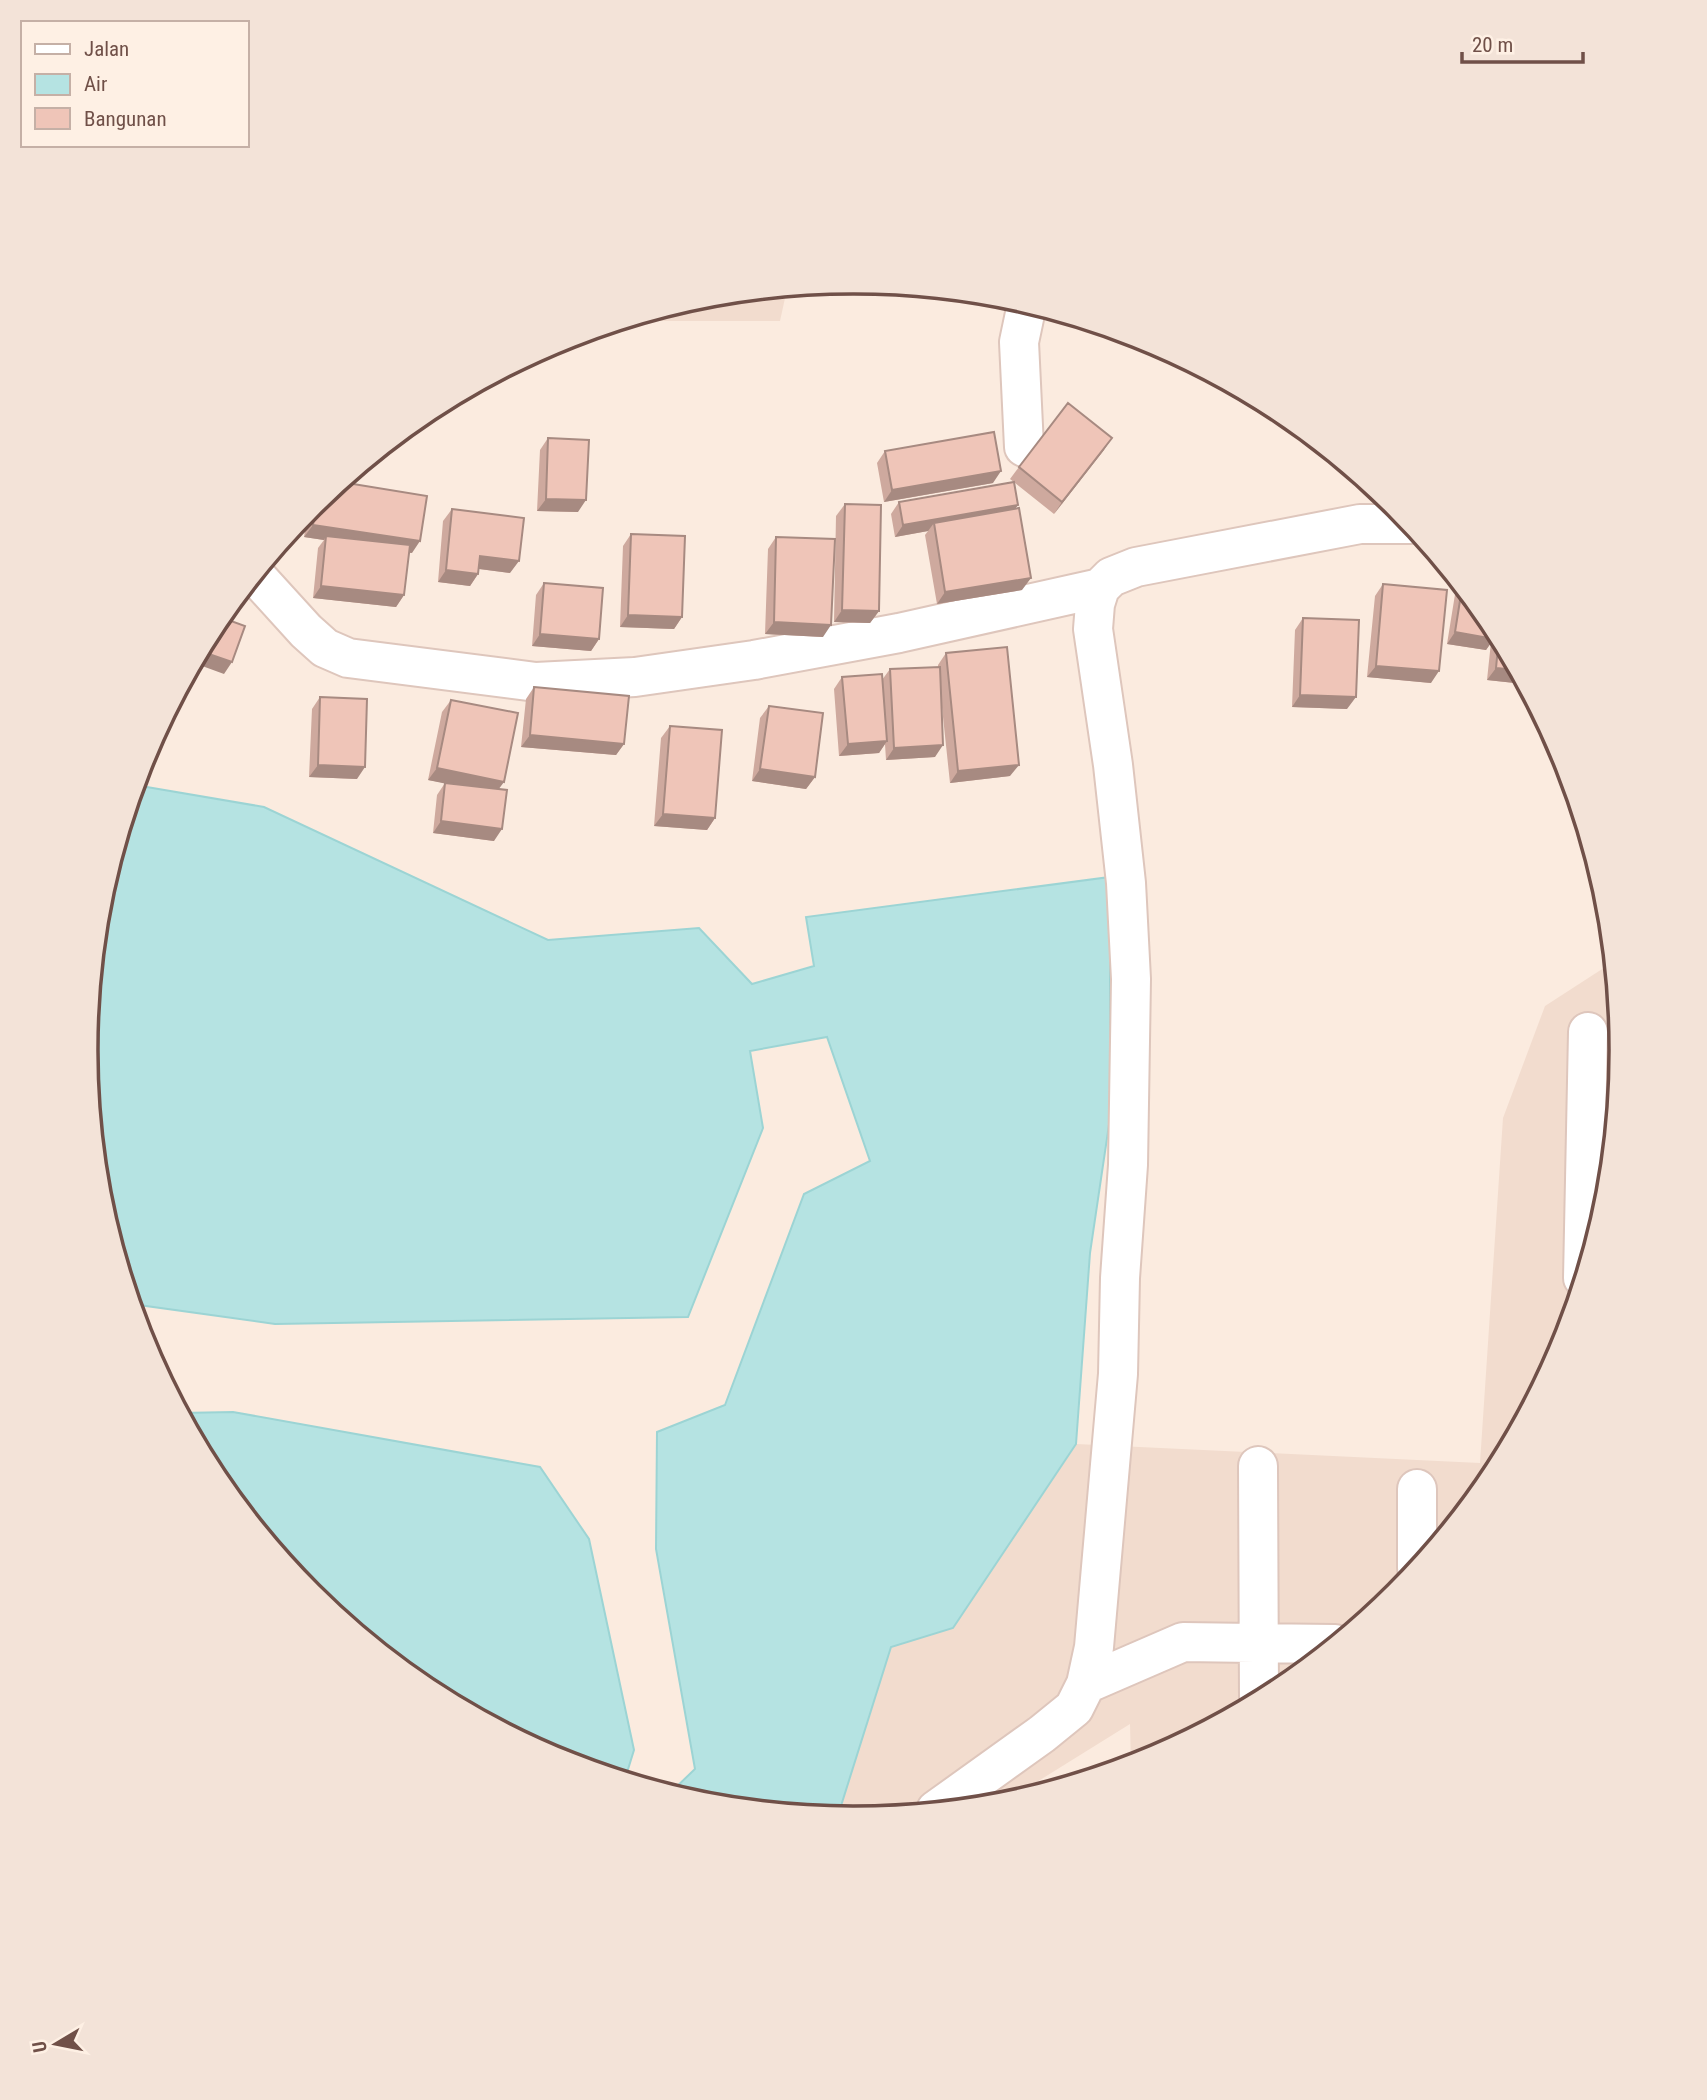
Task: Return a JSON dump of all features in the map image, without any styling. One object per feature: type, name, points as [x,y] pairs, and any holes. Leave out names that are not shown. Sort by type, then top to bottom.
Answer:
[{"type":"street","points":[[1024,447],[1019,342],[1025,314]]},
{"type":"street","points":[[951,1799],[1074,1708],[1086,1684],[1094,1647],[1118,1374],[1128,1165],[1131,979],[1126,883],[1113,765],[1093,629],[1095,604],[1100,588],[1111,577],[1136,567],[1360,524],[1396,524]]},
{"type":"street","points":[[261,582],[325,648],[348,658],[536,682],[635,677],[754,660],[898,633],[1100,588]]},
{"type":"street","points":[[1584,1243],[1588,1032]]},
{"type":"street","points":[[1258,1466],[1259,1687]]},
{"type":"street","points":[[1417,1489],[1417,1553]]},
{"type":"street","points":[[1086,1684],[1183,1642],[1321,1643]]},
{"type":"shaded area","points":[[785,298],[780,321],[655,321],[706,309]]},
{"type":"shaded area","points":[[1604,968],[1609,1050],[1607,1099],[1603,1149],[1583,1246],[1551,1339],[1508,1428],[1482,1470],[1422,1548],[1352,1618],[1273,1678],[1188,1728],[1143,1748],[1131,1752],[1130,1724],[1035,1783],[952,1799],[903,1804],[841,1805],[891,1647],[953,1628],[1076,1444],[1480,1463],[1503,1118],[1545,1006]]},
{"type":"water","points":[[146,787],[264,807],[548,940],[699,928],[752,984],[814,966],[806,917],[1110,877],[1110,1118],[1090,1253],[1076,1444],[953,1628],[891,1647],[841,1805],[755,1799],[679,1785],[695,1769],[656,1549],[657,1432],[725,1405],[804,1194],[870,1161],[827,1037],[750,1051],[763,1128],[688,1317],[275,1324],[143,1306],[124,1246],[104,1149],[98,1050],[100,1001],[104,951],[113,903],[124,854]]},
{"type":"water","points":[[233,1412],[540,1467],[589,1539],[634,1750],[628,1770],[564,1748],[519,1728],[476,1704],[434,1678],[355,1618],[285,1548],[254,1510],[225,1470],[191,1413]]},
{"type":"building","points":[[1068,403],[1112,438],[1062,502],[1019,467]]},
{"type":"building","points":[[994,432],[1001,471],[892,490],[885,451]]},
{"type":"building","points":[[548,438],[589,440],[586,500],[546,499]]},
{"type":"building","points":[[1014,482],[1018,505],[903,525],[899,502]]},
{"type":"building","points":[[353,484],[427,496],[420,541],[313,525]]},
{"type":"building","points":[[845,504],[881,505],[879,611],[842,610]]},
{"type":"building","points":[[1019,508],[1031,578],[945,592],[934,523]]},
{"type":"building","points":[[452,509],[524,518],[519,561],[480,556],[478,574],[446,570]]},
{"type":"building","points":[[631,534],[685,536],[682,617],[628,615]]},
{"type":"building","points":[[326,536],[410,545],[404,595],[321,586]]},
{"type":"building","points":[[776,537],[835,539],[831,625],[774,622]]},
{"type":"building","points":[[544,583],[603,588],[599,639],[540,634]]},
{"type":"building","points":[[1383,584],[1447,590],[1439,671],[1376,666]]},
{"type":"building","points":[[1460,600],[1487,638],[1455,632]]},
{"type":"building","points":[[1303,618],[1359,620],[1356,697],[1300,695]]},
{"type":"building","points":[[231,621],[245,626],[232,662],[210,654]]},
{"type":"building","points":[[1007,647],[1019,765],[958,771],[946,653]]},
{"type":"building","points":[[1497,655],[1506,669],[1496,668]]},
{"type":"building","points":[[940,667],[943,745],[894,748],[890,669]]},
{"type":"building","points":[[882,674],[887,741],[848,744],[842,677]]},
{"type":"building","points":[[534,687],[629,696],[624,744],[530,735]]},
{"type":"building","points":[[320,697],[367,699],[365,767],[318,765]]},
{"type":"building","points":[[451,700],[518,713],[504,782],[437,768]]},
{"type":"building","points":[[769,706],[823,713],[815,777],[760,769]]},
{"type":"building","points":[[670,726],[722,730],[715,818],[663,814]]},
{"type":"building","points":[[445,783],[507,790],[502,829],[441,821]]}]
